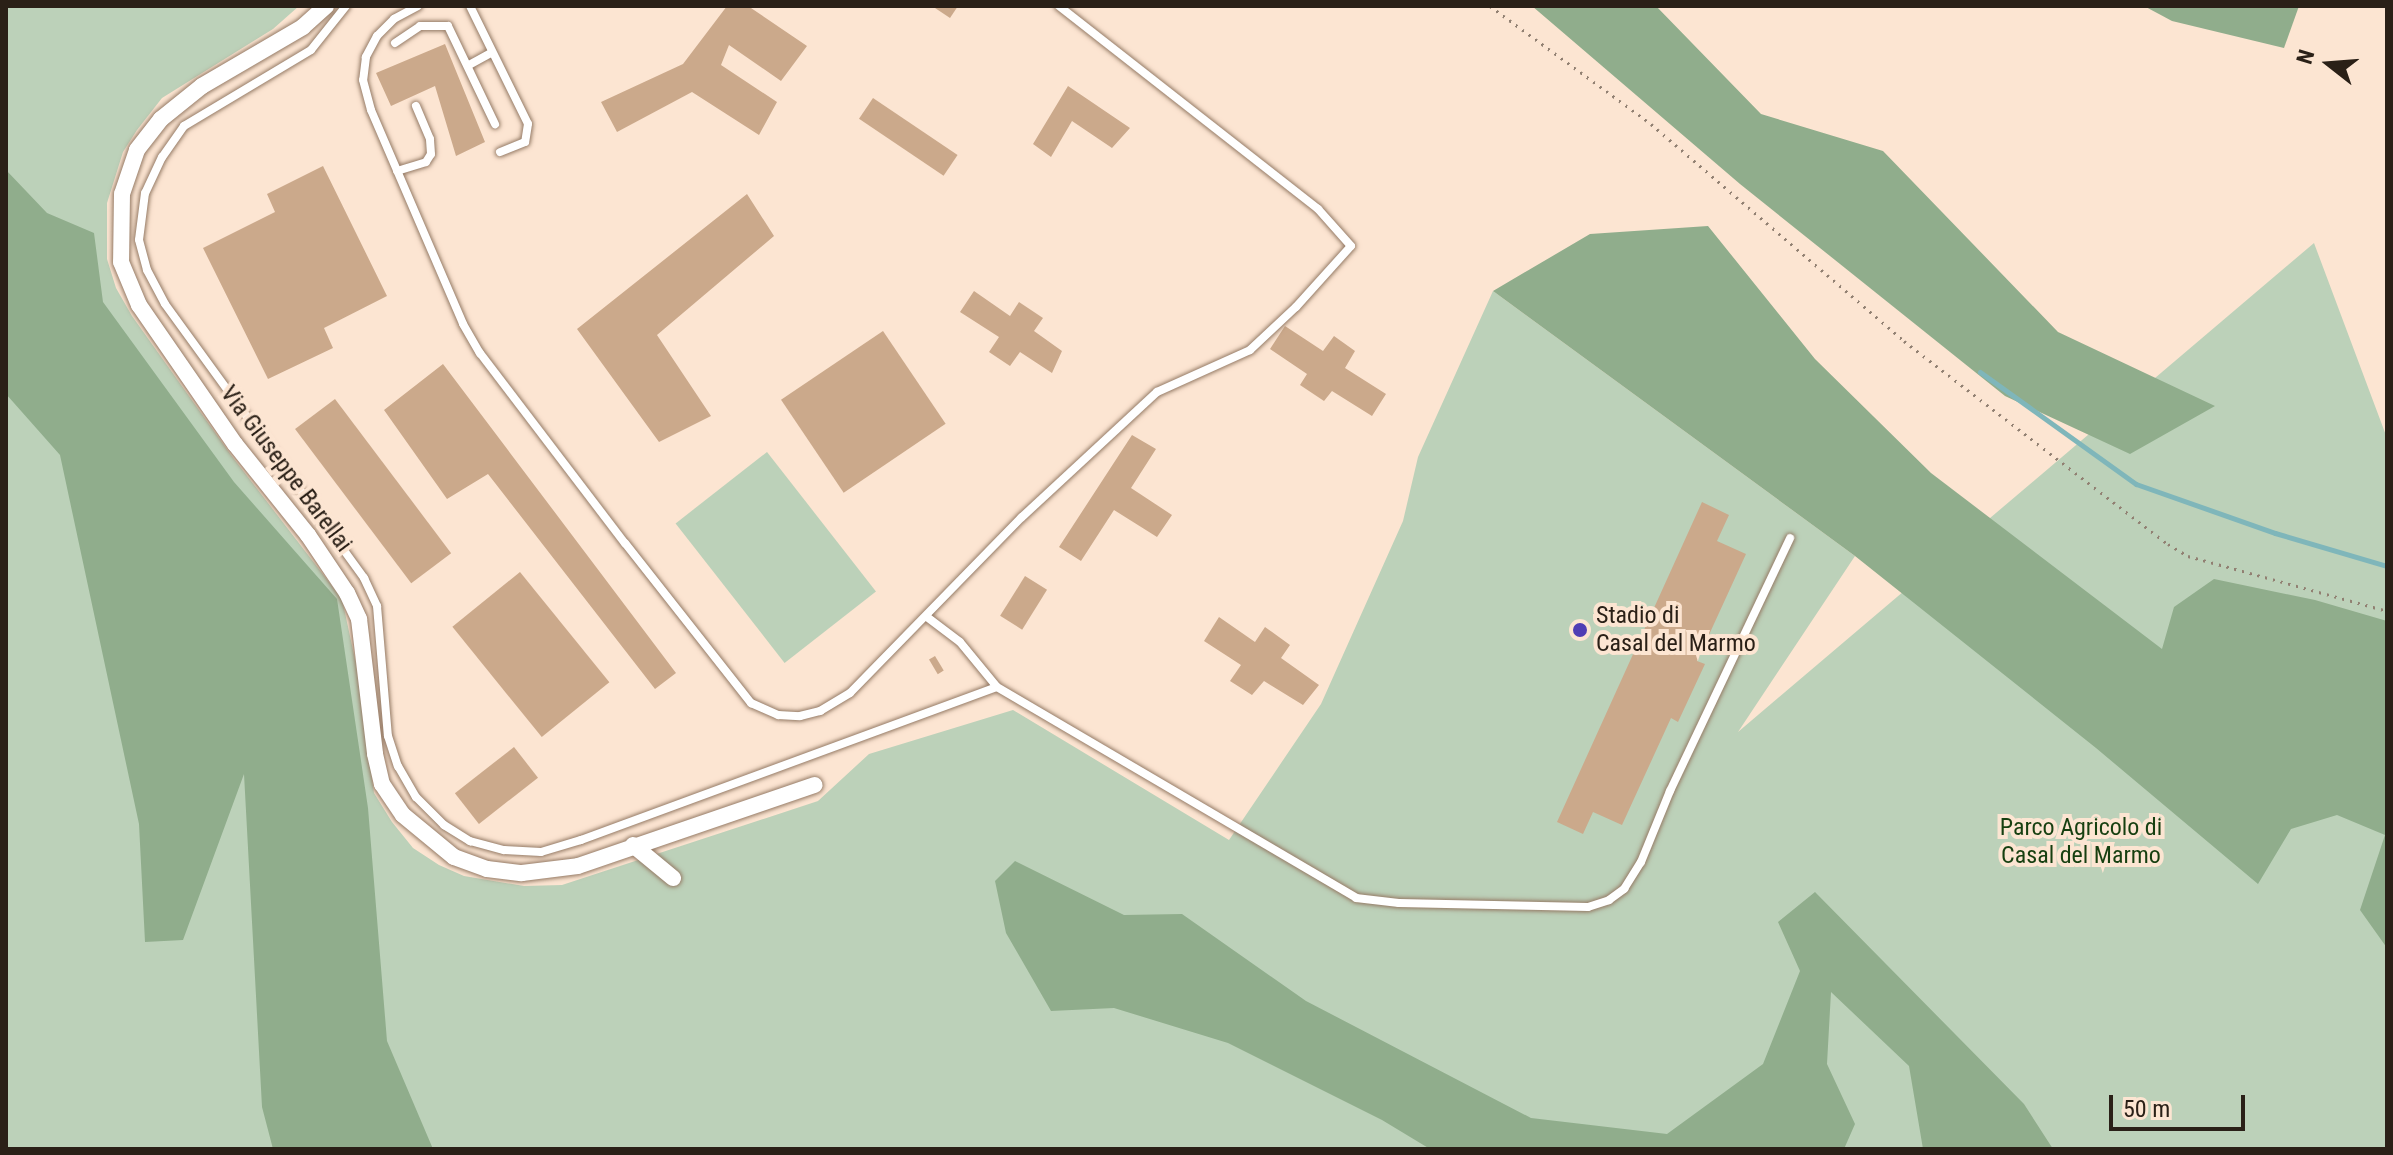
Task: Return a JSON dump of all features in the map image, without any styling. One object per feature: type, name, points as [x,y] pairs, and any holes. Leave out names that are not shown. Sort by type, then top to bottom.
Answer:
[{"type":"street","name":"Via Giuseppe Barellai","points":[[326,6],[303,27],[202,86],[161,119],[137,150],[122,194],[121,262],[139,305],[235,444],[308,535],[347,593],[359,619],[375,754],[382,784],[403,815],[454,857],[487,869],[522,873],[578,866],[814,785]]},
{"type":"street","points":[[633,845],[673,878]]},
{"type":"lane","points":[[346,6],[311,50],[184,126],[162,157],[145,193],[139,240],[147,270],[165,304],[364,578],[377,606],[388,736],[398,766],[416,797],[444,825],[470,841],[504,850],[541,852],[754,779],[997,687]]},
{"type":"lane","points":[[418,6],[394,19],[377,36],[366,57],[363,80],[371,110],[463,324],[480,353],[751,703],[778,715],[820,711],[850,693],[1022,517],[1157,392],[1250,350],[1296,307],[1351,246],[1318,209],[1059,6]]},
{"type":"lane","points":[[470,6],[528,124],[525,142],[500,152]]},
{"type":"lane","points":[[395,43],[420,26],[448,26],[495,124]]},
{"type":"lane","points":[[469,65],[492,52]]},
{"type":"lane","points":[[397,171],[426,162],[431,154],[430,139],[416,106]]},
{"type":"lane","points":[[927,617],[960,642],[997,687],[1356,898],[1399,903],[1588,907],[1609,900],[1624,889],[1641,862],[1670,791],[1790,538]]},
{"type":"path","points":[[1490,6],[1651,124],[1904,341],[2168,544],[2188,556],[2387,611]]},
{"type":"green space","name":"Parco Agricolo di Casal del Marmo","points":[[6,6],[299,6],[273,29],[162,98],[137,130],[123,152],[107,203],[107,259],[116,288],[132,316],[231,455],[342,599],[356,664],[374,793],[392,822],[413,848],[439,865],[464,876],[524,886],[562,885],[818,801],[869,754],[1013,710],[1229,840],[1321,704],[1403,521],[1418,457],[1493,291],[1855,556],[1738,732],[2314,243],[2387,438],[2387,1149],[6,1149]]},
{"type":"green space","points":[[1532,6],[1656,6],[1761,114],[1883,151],[2058,332],[2215,406],[2130,454],[2005,396],[1740,184]]},
{"type":"green space","points":[[2144,6],[2299,6],[2284,48],[2172,21]]},
{"type":"green space","points":[[6,170],[47,213],[94,233],[103,302],[234,482],[337,599],[368,808],[387,1041],[433,1149],[273,1149],[262,1107],[244,774],[183,940],[145,942],[139,824],[60,455],[6,394]]},
{"type":"green space","points":[[1708,226],[1815,359],[1931,473],[2162,649],[2174,607],[2214,579],[2315,600],[2387,621],[2387,948],[2360,910],[2385,835],[2337,815],[2291,829],[2258,884],[2096,748],[1855,556],[1493,291],[1590,234]]},
{"type":"green space","points":[[767,452],[876,591],[785,663],[676,523]]},
{"type":"green space","points":[[1015,861],[1124,915],[1182,914],[1306,1001],[1531,1118],[1667,1134],[1763,1064],[1800,971],[1778,922],[1815,892],[2024,1104],[2053,1149],[1923,1149],[1909,1066],[1831,992],[1827,1064],[1855,1124],[1844,1149],[1430,1149],[1382,1120],[1228,1043],[1114,1008],[1051,1011],[1006,933],[995,881]]},
{"type":"building","points":[[727,6],[748,6],[807,46],[781,81],[729,45],[721,65],[777,102],[759,135],[692,92],[617,132],[601,102],[683,64]]},
{"type":"building","points":[[932,6],[958,6],[950,18]]},
{"type":"building","points":[[445,44],[485,142],[456,156],[435,86],[391,106],[376,73]]},
{"type":"building","points":[[1068,86],[1130,128],[1112,148],[1072,121],[1051,157],[1033,144]]},
{"type":"building","points":[[873,98],[958,155],[944,176],[859,119]]},
{"type":"building","points":[[323,166],[387,296],[324,328],[333,348],[268,379],[203,248],[275,212],[267,194]]},
{"type":"building","points":[[747,194],[774,236],[657,335],[711,416],[659,442],[577,329]]},
{"type":"building","points":[[974,291],[1010,316],[1019,302],[1043,318],[1034,331],[1062,351],[1052,373],[1020,352],[1010,366],[989,352],[999,337],[960,312]]},
{"type":"building","points":[[1285,326],[1323,351],[1334,336],[1355,351],[1345,368],[1386,394],[1372,416],[1332,391],[1324,401],[1300,385],[1307,374],[1270,349]]},
{"type":"building","points":[[883,331],[946,424],[844,493],[781,400]]},
{"type":"building","points":[[443,364],[676,673],[655,689],[488,474],[447,499],[384,410]]},
{"type":"building","points":[[335,399],[451,553],[411,583],[295,429]]},
{"type":"building","points":[[1132,435],[1156,449],[1131,488],[1172,515],[1157,537],[1114,510],[1081,561],[1059,547]]},
{"type":"building","points":[[1702,502],[1729,515],[1717,541],[1746,554],[1697,661],[1705,664],[1678,722],[1671,718],[1622,825],[1593,812],[1583,834],[1557,822]]},
{"type":"building","points":[[520,572],[609,682],[542,737],[452,627]]},
{"type":"building","points":[[1025,576],[1047,590],[1022,630],[1000,616]]},
{"type":"building","points":[[1219,617],[1255,642],[1265,627],[1290,645],[1281,658],[1319,685],[1303,705],[1264,681],[1252,695],[1230,681],[1241,665],[1204,641]]},
{"type":"building","points":[[935,656],[944,671],[938,674],[929,660]]},
{"type":"building","points":[[514,747],[538,778],[479,824],[455,793]]},
{"type":"waterway","points":[[1980,372],[2136,484],[2275,533],[2387,566]]},
{"type":"place","name":"Stadio di Casal del Marmo","points":[[1580,630]]}]
